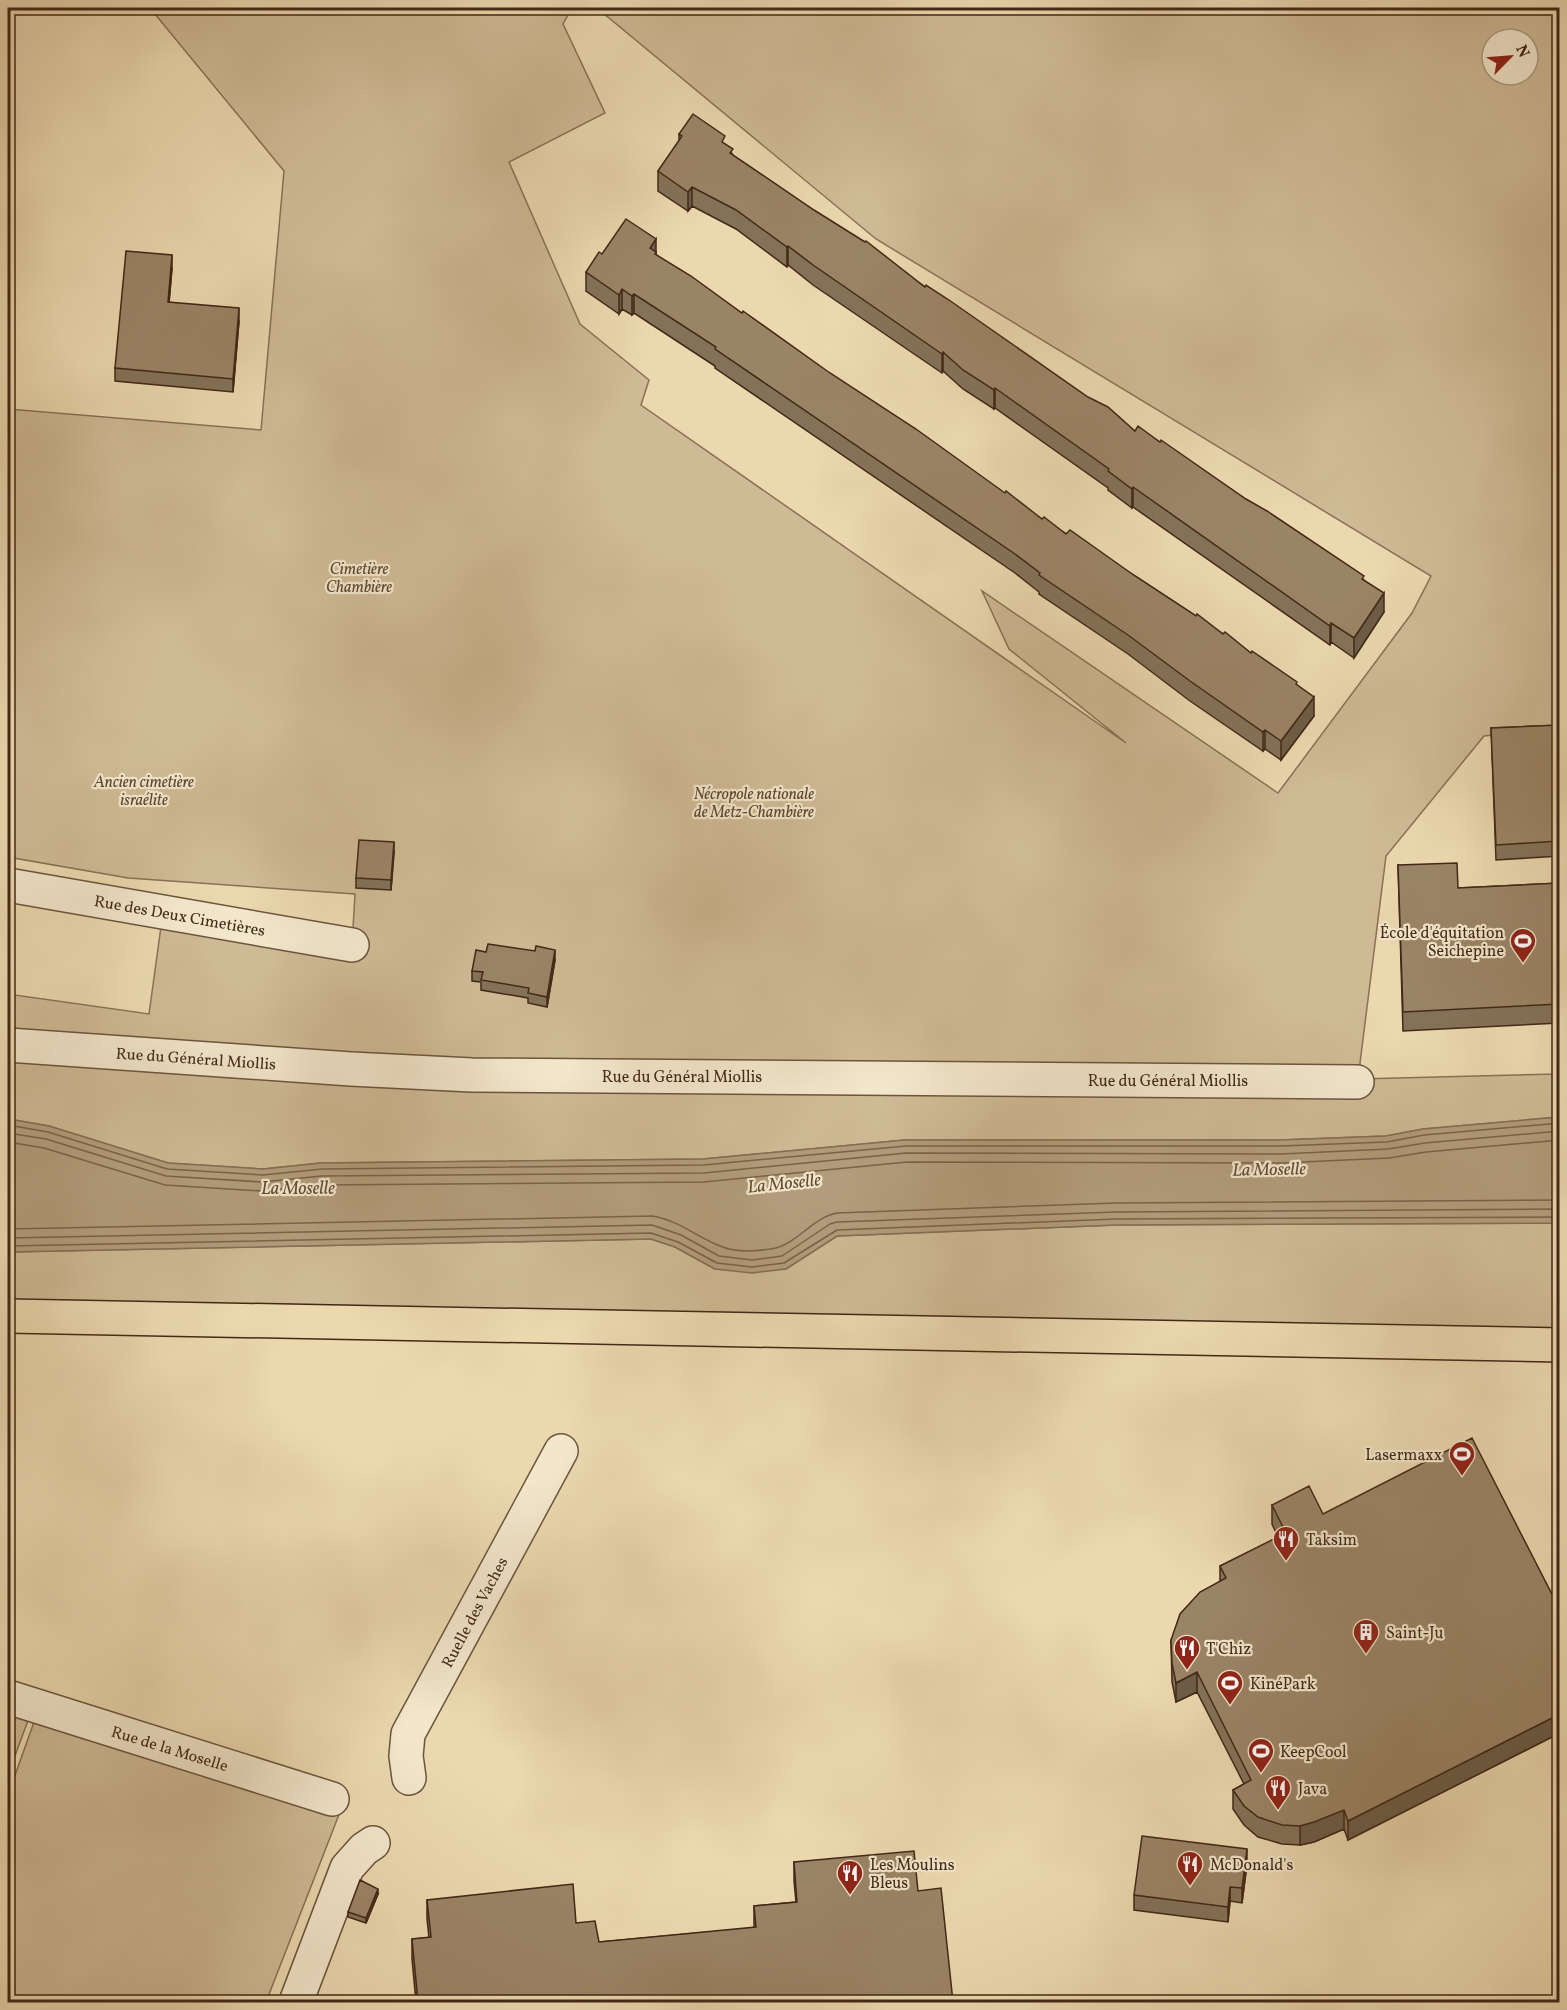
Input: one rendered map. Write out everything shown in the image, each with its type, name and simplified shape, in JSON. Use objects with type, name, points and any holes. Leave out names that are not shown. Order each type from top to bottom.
[{"type":"main road","points":[[8,1316],[1560,1345]]},
{"type":"street","name":"Rue des Deux Cimetières","points":[[8,885],[352,945]]},
{"type":"street","name":"Rue du Général Miollis","points":[[8,1045],[351,1069],[472,1075],[1357,1082]]},
{"type":"street","name":"Ruelle des Vaches","points":[[409,1778],[406,1756],[408,1734],[561,1451]]},
{"type":"street","name":"Rue de la Moselle","points":[[8,1697],[332,1799]]},
{"type":"street","points":[[296,2002],[347,1868],[364,1849],[373,1843]]},
{"type":"green space","points":[[150,8],[572,8],[563,24],[605,113],[509,162],[580,324],[649,380],[641,405],[1126,743],[1009,649],[982,591],[1278,793],[1412,613],[1431,576],[876,239],[597,8],[1559,8],[1559,728],[1484,736],[1386,856],[1358,1079],[1559,1074],[1559,1117],[1423,1129],[1386,1136],[1280,1140],[905,1140],[703,1159],[321,1163],[263,1169],[168,1163],[49,1126],[8,1119],[8,994],[149,1014],[163,912],[352,945],[355,894],[128,878],[8,857],[8,409],[261,430],[284,171]]},
{"type":"green space","points":[[1559,1223],[1559,1345],[8,1316],[8,1252],[651,1239],[675,1247],[715,1269],[786,1269],[837,1236],[1116,1225]]},
{"type":"green space","points":[[8,1708],[30,1715],[8,1775]]},
{"type":"green space","points":[[39,1708],[340,1812],[266,2002],[8,2002],[8,1795]]},
{"type":"water","name":"La Moselle","points":[[1559,1117],[1559,1223],[1116,1225],[837,1236],[786,1269],[752,1273],[715,1269],[675,1247],[651,1239],[8,1252],[8,1119],[49,1126],[168,1163],[263,1169],[321,1163],[703,1159],[905,1140],[1280,1140],[1386,1136],[1423,1129]]},
{"type":"building","points":[[693,114],[725,136],[722,142],[733,149],[730,153],[814,210],[866,241],[925,287],[926,285],[949,300],[1088,397],[1108,407],[1135,431],[1138,426],[1160,442],[1161,440],[1364,576],[1362,579],[1384,593],[1354,638],[1331,623],[1330,626],[1133,487],[1132,489],[1108,471],[1109,469],[995,388],[994,390],[963,370],[943,352],[942,354],[736,210],[692,187],[688,192],[658,171],[682,136],[679,134]]},
{"type":"building","points":[[626,219],[656,239],[650,248],[656,252],[655,254],[916,429],[1005,493],[1006,491],[1042,519],[1044,517],[1066,534],[1070,530],[1135,576],[1196,616],[1197,614],[1223,634],[1225,632],[1251,653],[1252,651],[1297,682],[1296,684],[1314,697],[1281,741],[1265,730],[1263,732],[1128,635],[1039,575],[1040,573],[1015,554],[715,349],[716,347],[634,294],[632,296],[622,289],[619,295],[586,272],[599,252],[602,254]]},
{"type":"building","points":[[126,251],[172,255],[168,302],[239,308],[233,379],[115,368]]},
{"type":"building","points":[[1560,725],[1560,841],[1496,845],[1491,728]]},
{"type":"building","points":[[359,840],[394,842],[391,880],[356,878]]},
{"type":"building","points":[[1457,863],[1458,888],[1560,883],[1560,1004],[1403,1012],[1398,865]]},
{"type":"building","points":[[488,944],[535,951],[536,946],[555,950],[547,997],[528,993],[529,988],[481,980],[483,972],[472,971],[476,950],[486,952]]},
{"type":"building","name":"Saint-Ju","points":[[1472,1438],[1560,1610],[1560,1714],[1348,1821],[1344,1810],[1300,1826],[1282,1825],[1258,1817],[1244,1806],[1233,1790],[1251,1780],[1197,1672],[1176,1683],[1171,1640],[1180,1614],[1200,1592],[1226,1578],[1220,1566],[1286,1533],[1272,1505],[1309,1486],[1323,1514]]},
{"type":"building","name":"McDonald's","points":[[1142,1836],[1247,1849],[1242,1888],[1230,1887],[1228,1907],[1134,1895]]},
{"type":"building","points":[[914,1851],[918,1891],[941,1888],[953,2002],[418,2002],[412,1939],[431,1937],[427,1900],[573,1884],[576,1923],[595,1921],[599,1942],[756,1927],[754,1906],[797,1902],[794,1862]]},
{"type":"building","points":[[360,1880],[378,1889],[366,1918],[348,1912]]},
{"type":"place","name":"École d'équitation Seichepine","points":[[1523,964]]},
{"type":"place","name":"Lasermaxx","points":[[1462,1477]]},
{"type":"place","name":"Taksim","points":[[1286,1562]]},
{"type":"place","name":"Saint-Ju","points":[[1366,1655]]},
{"type":"place","name":"T'Chiz","points":[[1187,1671]]},
{"type":"place","name":"KinéPark","points":[[1230,1706]]},
{"type":"place","name":"KeepCool","points":[[1261,1774]]},
{"type":"place","name":"Java","points":[[1278,1811]]},
{"type":"place","name":"McDonald's","points":[[1190,1887]]},
{"type":"place","name":"Les Moulins Bleus","points":[[850,1896]]},
{"type":"park label","name":"Cimetière Chambière","points":[[359,577]]},
{"type":"park label","name":"Ancien cimetière israélite","points":[[144,790]]},
{"type":"park label","name":"Nécropole nationale de Metz-Chambière","points":[[754,802]]}]
